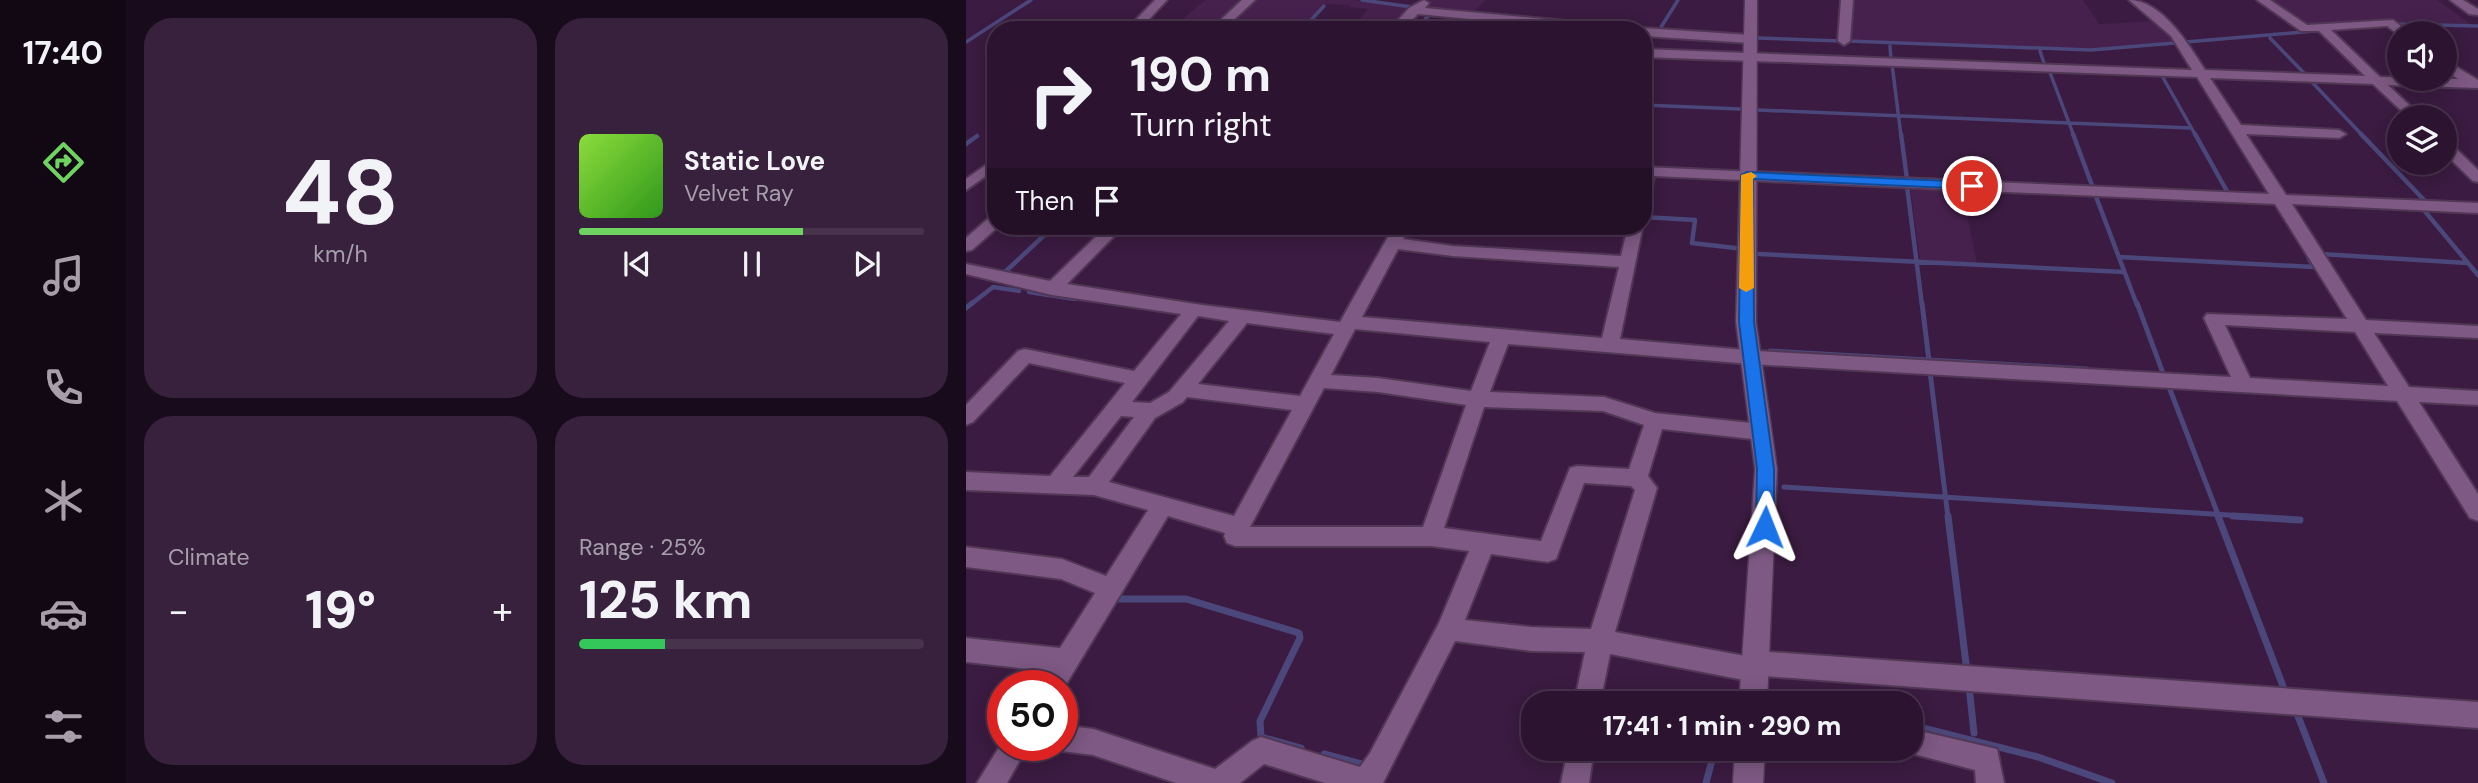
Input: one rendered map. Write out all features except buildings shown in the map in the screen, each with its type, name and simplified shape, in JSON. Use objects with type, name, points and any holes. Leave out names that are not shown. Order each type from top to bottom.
[{"type":"main road","points":[[1751,0],[1746,322],[1766,469],[1766,506],[1753,691]]},
{"type":"main road","points":[[1748,783],[1749,761]]},
{"type":"street","points":[[1141,21],[1161,0]]},
{"type":"street","points":[[1226,21],[1249,0]]},
{"type":"street","points":[[1403,21],[1427,0]]},
{"type":"street","points":[[1844,41],[1847,0]]},
{"type":"street","points":[[2135,0],[2176,34],[2478,512]]},
{"type":"street","points":[[2263,0],[2305,29],[2387,22]]},
{"type":"street","points":[[2456,0],[2473,12],[2478,12]]},
{"type":"street","points":[[1413,10],[1491,21]]},
{"type":"street","points":[[2325,31],[2401,105]]},
{"type":"street","points":[[1652,33],[1750,48],[2476,85]]},
{"type":"street","points":[[1652,53],[1750,48]]},
{"type":"street","points":[[2457,72],[2476,85]]},
{"type":"street","points":[[2235,129],[2339,134]]},
{"type":"street","points":[[2457,158],[2478,178]]},
{"type":"street","points":[[966,186],[987,169]]},
{"type":"street","points":[[1652,171],[2478,208]]},
{"type":"street","points":[[966,246],[987,228]]},
{"type":"street","points":[[1052,289],[1107,235]]},
{"type":"street","points":[[1398,235],[1235,536],[1431,536],[1548,552],[1577,474],[1637,478],[1646,488],[1600,641],[1590,691]]},
{"type":"street","points":[[1610,345],[1634,235]]},
{"type":"street","points":[[1394,243],[1453,251],[1628,262]]},
{"type":"street","points":[[966,269],[1052,289],[1192,312],[1242,317],[1750,356],[2478,398]]},
{"type":"street","points":[[1057,482],[1192,312]]},
{"type":"street","points":[[1114,408],[1149,411],[1162,406],[1182,389],[1242,317]]},
{"type":"street","points":[[2244,385],[2213,318],[2478,331]]},
{"type":"street","points":[[1431,536],[1455,457],[1501,337]]},
{"type":"street","points":[[966,417],[1025,356],[1137,379]]},
{"type":"street","points":[[1318,381],[1378,385],[1478,399],[1604,404],[1655,421],[1761,432]]},
{"type":"street","points":[[1182,389],[1305,404]]},
{"type":"street","points":[[1094,486],[1149,411]]},
{"type":"street","points":[[1637,478],[1655,421]]},
{"type":"street","points":[[968,484],[1057,482],[1094,486],[1239,527]]},
{"type":"street","points":[[1061,670],[1162,506]]},
{"type":"street","points":[[1078,740],[1093,742],[1218,783],[1261,750],[1367,782],[1380,763],[1450,629],[1484,543]]},
{"type":"street","points":[[966,557],[1062,569],[1111,589]]},
{"type":"street","points":[[1450,629],[1531,639],[1600,641],[1755,667],[2478,715]]},
{"type":"street","points":[[966,650],[1067,661]]},
{"type":"street","points":[[1923,745],[1987,759],[1990,783]]},
{"type":"street","points":[[991,783],[1005,761]]},
{"type":"street","points":[[1575,783],[1579,761]]},
{"type":"shaded area","points":[[1205,0],[1247,0],[1223,21],[1180,21]]},
{"type":"shaded area","points":[[1252,0],[1353,0],[1411,8],[1398,21],[1358,21],[1368,9],[1325,4],[1308,21],[1228,21]]},
{"type":"shaded area","points":[[1431,0],[1486,0],[1472,13],[1419,8]]},
{"type":"shaded area","points":[[1852,0],[2083,0],[2099,24],[2158,21],[2173,35],[2174,42],[2089,49],[1850,41]]},
{"type":"shaded area","points":[[2268,0],[2437,0],[2472,25],[2457,25],[2457,21],[2388,19],[2306,27]]},
{"type":"shaded area","points":[[1910,185],[1962,188],[1977,264],[1920,261]]},
{"type":"waterway","points":[[998,21],[1031,0]]},
{"type":"waterway","points":[[1362,0],[1412,7]]},
{"type":"waterway","points":[[1658,32],[1678,0]]},
{"type":"waterway","points":[[1310,21],[1324,6]]},
{"type":"waterway","points":[[1424,21],[1430,14]]},
{"type":"waterway","points":[[2457,25],[2478,26]]},
{"type":"waterway","points":[[966,42],[987,28]]},
{"type":"waterway","points":[[2186,42],[2315,31]]},
{"type":"waterway","points":[[1758,38],[1840,41]]},
{"type":"waterway","points":[[2270,38],[2306,75]]},
{"type":"waterway","points":[[1848,41],[2091,50],[2175,43]]},
{"type":"waterway","points":[[1890,46],[1891,60]]},
{"type":"waterway","points":[[2040,51],[2045,66]]},
{"type":"waterway","points":[[1892,64],[1898,116]]},
{"type":"waterway","points":[[2049,70],[2069,123]]},
{"type":"waterway","points":[[2161,74],[2196,136]]},
{"type":"waterway","points":[[2310,80],[2363,136]]},
{"type":"waterway","points":[[1652,105],[1740,109]]},
{"type":"waterway","points":[[1758,110],[1898,116]]},
{"type":"waterway","points":[[1898,116],[2069,123]]},
{"type":"waterway","points":[[1898,116],[1901,136]]},
{"type":"waterway","points":[[2069,123],[2191,128]]},
{"type":"waterway","points":[[2069,123],[2074,136]]},
{"type":"waterway","points":[[1901,134],[1907,179]]},
{"type":"waterway","points":[[2073,134],[2093,188]]},
{"type":"waterway","points":[[2195,134],[2228,193],[2224,193]]},
{"type":"waterway","points":[[2361,134],[2427,203]]},
{"type":"waterway","points":[[966,144],[977,136]]},
{"type":"waterway","points":[[1907,186],[1917,262]]},
{"type":"waterway","points":[[2095,194],[2137,305]]},
{"type":"waterway","points":[[2423,209],[2478,275]]},
{"type":"waterway","points":[[1652,218],[1695,220],[1692,243],[1735,248]]},
{"type":"waterway","points":[[1004,273],[1044,235]]},
{"type":"waterway","points":[[1759,254],[1917,262]]},
{"type":"waterway","points":[[2321,254],[2467,263]]},
{"type":"waterway","points":[[2119,257],[2314,267],[2309,259]]},
{"type":"waterway","points":[[1917,262],[2124,272]]},
{"type":"waterway","points":[[1917,262],[1922,305]]},
{"type":"waterway","points":[[970,305],[993,287],[1019,291]]},
{"type":"waterway","points":[[1029,292],[1075,299]]},
{"type":"waterway","points":[[966,308],[972,303]]},
{"type":"waterway","points":[[1922,303],[1929,360]]},
{"type":"waterway","points":[[2137,303],[2163,373]]},
{"type":"waterway","points":[[1770,351],[1929,360]]},
{"type":"waterway","points":[[1929,360],[2087,369]]},
{"type":"waterway","points":[[1930,372],[1946,497]]},
{"type":"waterway","points":[[2169,387],[2218,514]]},
{"type":"waterway","points":[[1784,487],[1946,497]]},
{"type":"waterway","points":[[1946,497],[2218,514]]},
{"type":"waterway","points":[[1946,497],[1948,517]]},
{"type":"waterway","points":[[2218,514],[2260,517]]},
{"type":"waterway","points":[[1948,516],[1967,672]]},
{"type":"waterway","points":[[2218,516],[2286,694]]},
{"type":"waterway","points":[[2233,516],[2300,520]]},
{"type":"waterway","points":[[1115,599],[1186,599],[1299,633],[1300,638],[1260,721],[1261,737],[1301,748]]},
{"type":"waterway","points":[[1969,686],[1974,733]]},
{"type":"waterway","points":[[2296,711],[2324,783]]},
{"type":"waterway","points":[[1923,728],[2038,757],[2112,783]]},
{"type":"waterway","points":[[1324,754],[1365,765]]},
{"type":"waterway","points":[[1706,783],[1712,761]]},
{"type":"slow traffic","points":[[1746,288],[1747,175],[1751,176]]},
{"type":"route","points":[[1765,527],[1766,469],[1746,322],[1747,175],[1972,186]]}]
